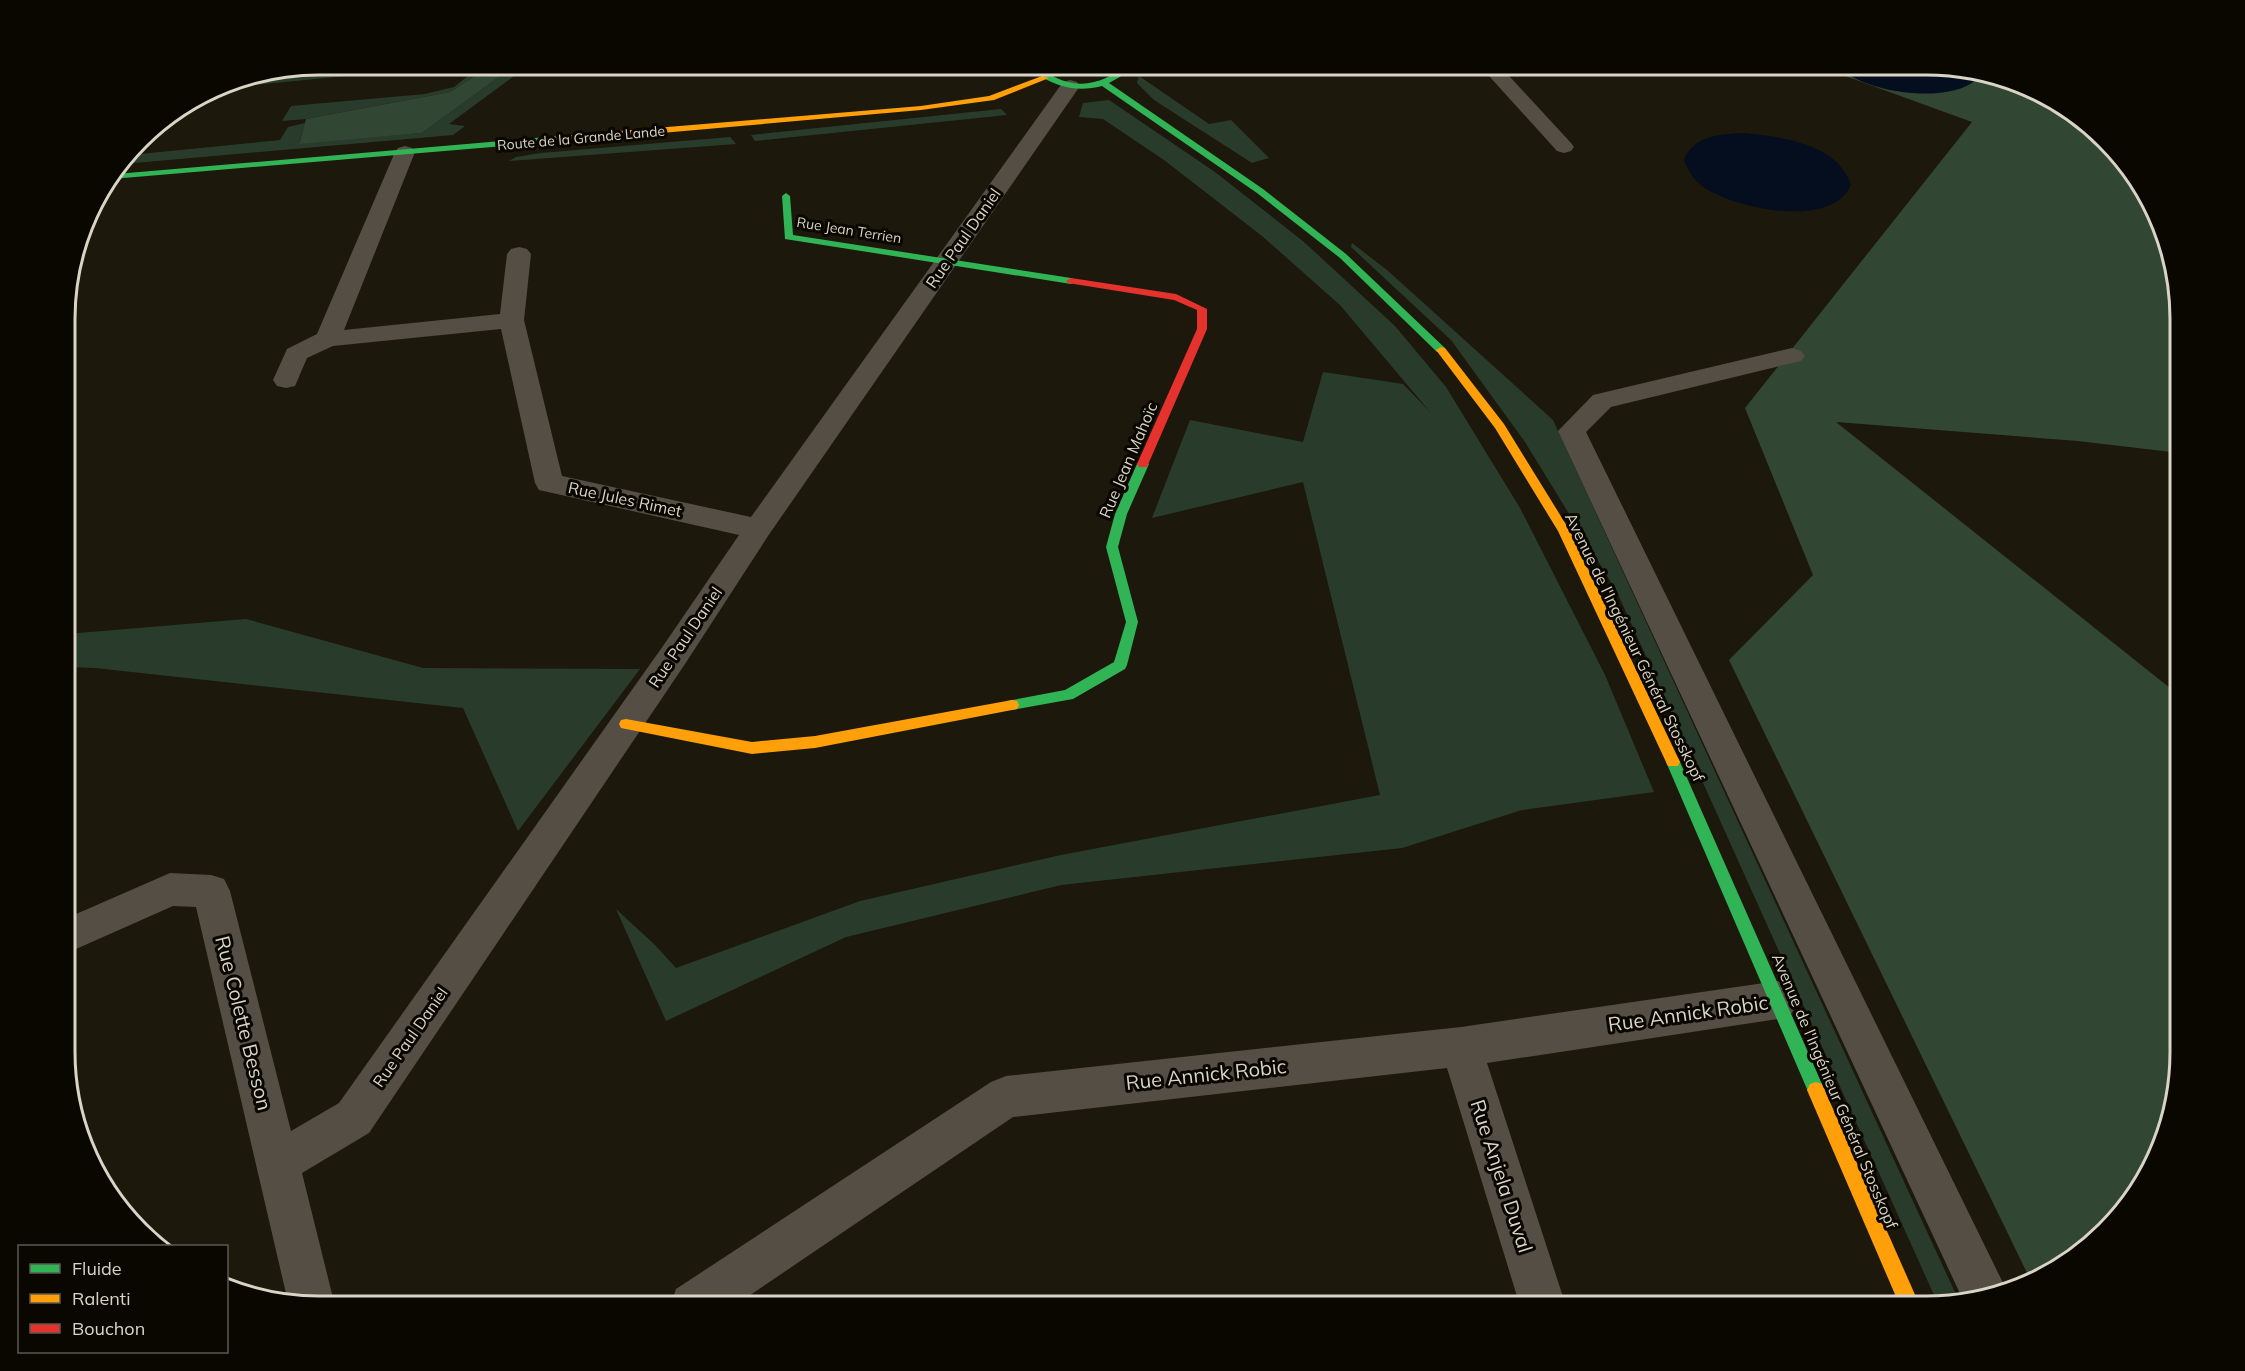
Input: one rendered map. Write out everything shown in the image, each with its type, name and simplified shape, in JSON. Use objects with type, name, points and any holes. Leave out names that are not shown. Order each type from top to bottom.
[{"type":"street","points":[[1047,75],[1058,82]]},
{"type":"street","points":[[1104,83],[1118,75]]},
{"type":"street","points":[[1499,75],[1564,147]]},
{"type":"street","name":"Route de la Grande Lande","points":[[121,176],[921,108],[991,98],[1058,82],[1104,83]]},
{"type":"street","name":"Rue Paul Daniel","points":[[278,1163],[354,1118],[758,529],[946,263],[1058,82]]},
{"type":"street","name":"Avenue de l'Ingénieur Général Stosskopf","points":[[1104,83],[1260,191],[1343,256],[1437,346],[1500,426],[1564,531],[1670,755],[1779,1000],[1906,1296]]},
{"type":"street","points":[[328,339],[405,152]]},
{"type":"street","name":"Rue Jean Terrien","points":[[786,196],[788,237],[946,263]]},
{"type":"street","name":"Rue Jules Rimet","points":[[519,254],[512,320],[549,483],[758,529]]},
{"type":"street","name":"Rue Jean Mahoïc","points":[[626,724],[752,748],[815,742],[1068,695],[1120,665],[1132,622],[1112,547],[1121,514],[1202,329],[1202,309],[1176,297],[946,263]]},
{"type":"street","points":[[286,380],[296,354],[328,339],[512,320]]},
{"type":"street","points":[[1792,356],[1602,401],[1572,431],[1982,1289]]},
{"type":"street","name":"Rue Colette Besson","points":[[75,932],[170,889],[211,891],[309,1295]]},
{"type":"street","name":"Rue Annick Robic","points":[[708,1296],[1006,1097],[1461,1047],[1699,1010],[1779,1000]]},
{"type":"street","name":"Rue Anjela Duval","points":[[1461,1047],[1540,1296]]},
{"type":"green space","points":[[350,75],[248,86],[287,77]]},
{"type":"green space","points":[[469,75],[476,75],[450,92],[306,119],[282,121],[291,106],[425,94],[454,87]]},
{"type":"green space","points":[[476,75],[501,75],[422,133],[299,144],[306,119],[450,92]]},
{"type":"green space","points":[[501,75],[515,75],[449,124],[465,126],[453,135],[132,163],[140,154],[280,140],[288,127],[305,123],[299,143],[422,133]]},
{"type":"green space","points":[[1843,75],[1926,75],[1958,77],[1989,83],[2034,100],[2074,125],[2120,171],[2145,211],[2162,256],[2168,287],[2170,319],[2170,452],[2078,441],[1836,422],[2170,688],[2170,1052],[2168,1084],[2162,1115],[2145,1160],[2129,1187],[2109,1213],[2074,1246],[2027,1274],[1729,660],[1813,575],[1745,408],[1972,122]]},
{"type":"green space","points":[[1139,76],[1209,124],[1231,120],[1269,158],[1252,163],[1154,100],[1137,83]]},
{"type":"green space","points":[[1109,100],[1215,172],[1304,242],[1395,326],[1446,387],[1520,508],[1605,675],[1654,792],[1522,810],[1402,848],[1061,885],[846,937],[666,1021],[616,909],[676,968],[860,901],[1061,855],[1380,795],[1303,482],[1152,518],[1190,420],[1303,442],[1323,372],[1403,384],[1431,413],[1340,305],[1262,236],[1164,160],[1103,119],[1079,117],[1083,103]]},
{"type":"green space","points":[[1001,109],[1007,115],[755,141],[751,135]]},
{"type":"green space","points":[[730,137],[736,144],[509,161],[516,157],[541,153]]},
{"type":"green space","points":[[1352,243],[1387,270],[1553,420],[1956,1294],[1934,1295],[1617,592],[1525,442],[1451,340],[1351,247]]},
{"type":"green space","points":[[246,619],[423,668],[640,669],[518,831],[463,708],[75,667],[75,633]]},
{"type":"water","points":[[1848,75],[1926,75],[1975,80],[1963,88],[1926,94],[1884,89]]},
{"type":"water","points":[[1741,133],[1772,136],[1805,144],[1821,151],[1844,171],[1851,185],[1840,199],[1824,207],[1804,211],[1758,208],[1736,202],[1702,186],[1689,171],[1684,160],[1688,152],[1700,141],[1708,138]]},
{"type":"traffic: fast","points":[[1044,75],[1059,83],[1080,87],[1102,83],[1118,75]]},
{"type":"traffic: fast","points":[[1104,83],[1260,191],[1343,256],[1441,350]]},
{"type":"traffic: fast","points":[[121,176],[559,139]]},
{"type":"traffic: fast","points":[[786,196],[788,237],[1071,281]]},
{"type":"traffic: fast","points":[[1012,705],[1068,695],[1120,665],[1132,622],[1112,547],[1121,514],[1143,464]]},
{"type":"traffic: fast","points":[[1673,762],[1816,1090]]},
{"type":"traffic: slow","points":[[559,139],[921,108],[991,98],[1045,78]]},
{"type":"traffic: slow","points":[[1441,350],[1500,426],[1564,531],[1673,762]]},
{"type":"traffic: slow","points":[[626,724],[752,748],[815,742],[1012,705]]},
{"type":"traffic: slow","points":[[1816,1090],[1906,1296]]},
{"type":"traffic: jam","points":[[1071,281],[1176,297],[1202,309],[1202,329],[1143,464]]}]
